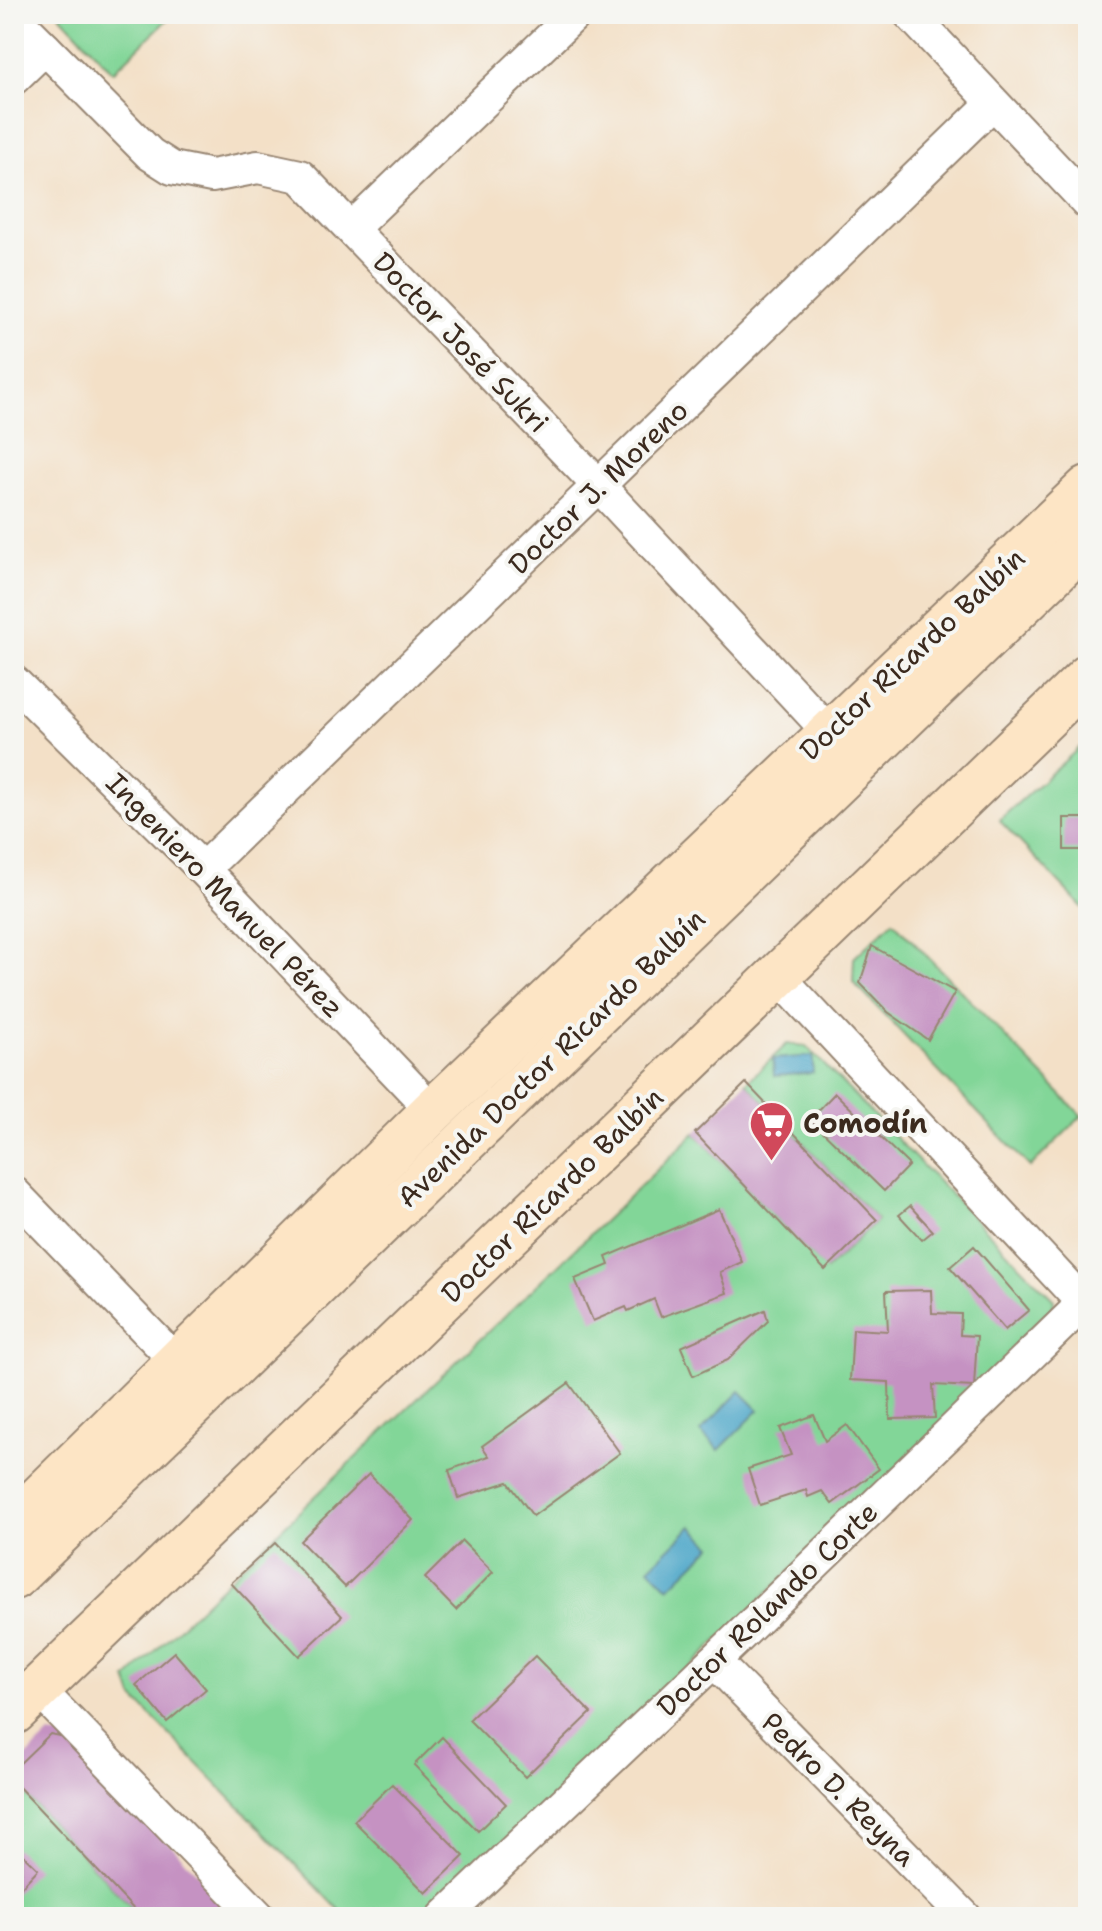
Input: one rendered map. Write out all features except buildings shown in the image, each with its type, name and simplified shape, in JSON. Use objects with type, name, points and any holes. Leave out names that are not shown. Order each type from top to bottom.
[{"type":"main road","name":"Doctor Ricardo Balbín","points":[[14,1523],[433,1111],[1088,488]]},
{"type":"main road","name":"Avenida Doctor Ricardo Balbín","points":[[14,1577],[1088,540]]},
{"type":"main road","name":"Avenida Doctor Ricardo Balbín","points":[[14,1612],[1088,582]]},
{"type":"main road","name":"Doctor Ricardo Balbín","points":[[26,1701],[1088,677]]},
{"type":"street","points":[[352,228],[575,14]]},
{"type":"street","points":[[910,14],[1088,203]]},
{"type":"street","name":"Doctor José Sukri","points":[[14,17],[150,154],[172,168],[212,176],[258,167],[300,176],[600,487],[829,732]]},
{"type":"street","points":[[14,78],[45,48]]},
{"type":"street","name":"Doctor J. Moreno","points":[[203,869],[992,104]]},
{"type":"street","name":"Ingeniero Manuel Pérez","points":[[14,682],[203,869],[433,1111]]},
{"type":"street","points":[[779,977],[1086,1303]]},
{"type":"street","points":[[14,1193],[177,1362]]},
{"type":"street","name":"Doctor Rolando Corte","points":[[444,1917],[1086,1303]]},
{"type":"street","name":"Pedro D. Reyna","points":[[714,1661],[965,1917]]},
{"type":"street","points":[[26,1701],[259,1917]]},
{"type":"green space","points":[[59,14],[173,14],[113,72]]},
{"type":"green space","points":[[1088,740],[1088,913],[999,820]]},
{"type":"green space","points":[[893,921],[1082,1116],[1030,1167],[853,982],[854,958]]},
{"type":"green space","points":[[787,1044],[806,1046],[1054,1300],[1052,1319],[431,1917],[346,1917],[133,1697],[127,1679],[695,1133],[826,1270],[877,1220],[746,1083]]},
{"type":"green space","points":[[14,1782],[141,1917],[14,1917]]},
{"type":"water","points":[[813,1056],[813,1073],[774,1076],[773,1059]]},
{"type":"water","points":[[740,1391],[759,1410],[719,1450],[700,1432]]},
{"type":"water","points":[[692,1526],[712,1546],[669,1588],[649,1568]]},
{"type":"place","name":"Comodín","points":[[772,1162]]}]
